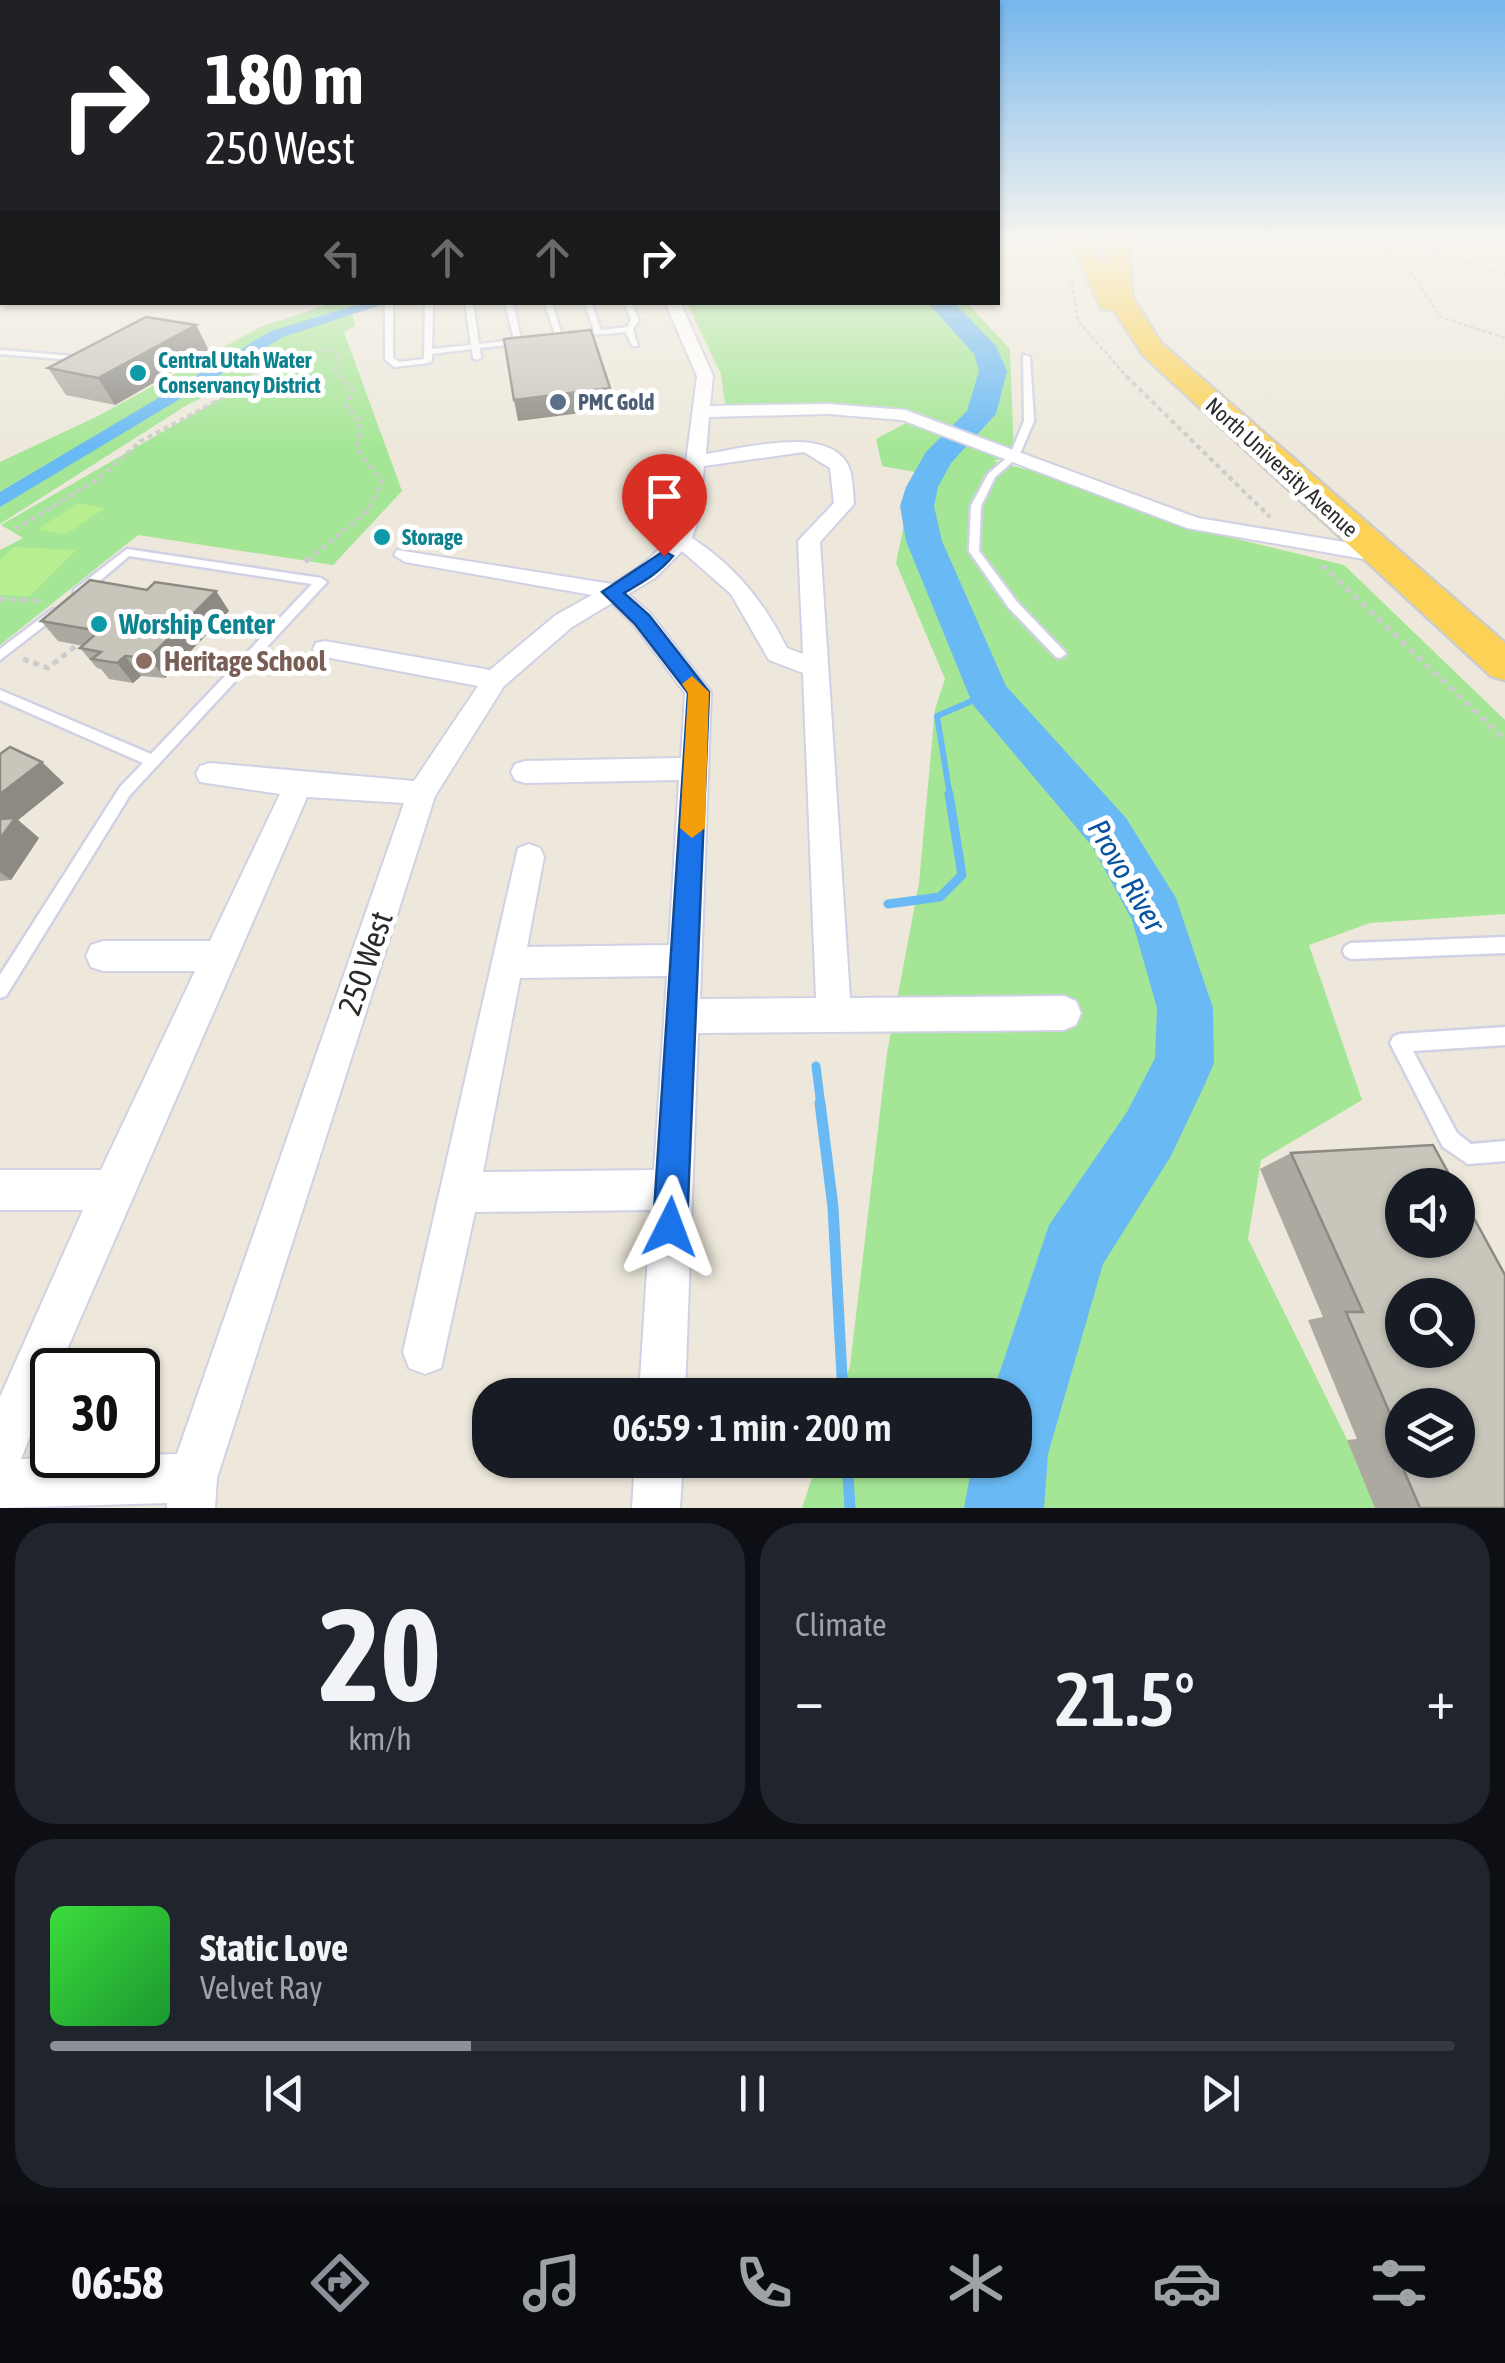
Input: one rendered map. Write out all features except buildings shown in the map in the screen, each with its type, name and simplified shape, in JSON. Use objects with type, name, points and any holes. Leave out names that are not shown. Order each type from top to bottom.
[{"type":"highway","points":[[1117,308],[1128,318]]},
{"type":"highway","name":"North University Avenue","points":[[1124,308],[1177,374],[1505,666]]},
{"type":"street","points":[[675,308],[706,376],[685,528],[754,604],[778,654],[814,666]]},
{"type":"street","points":[[704,412],[828,409],[891,413],[922,421],[1194,524],[1381,555]]},
{"type":"street","points":[[697,461],[805,446],[822,450],[839,466],[844,504],[809,542],[834,1015]]},
{"type":"street","name":"250 West","points":[[192,1493],[422,793],[494,680],[564,620],[647,573],[685,528]]},
{"type":"street","points":[[405,555],[612,592],[642,619],[698,692],[663,1378]]},
{"type":"street","points":[[325,649],[494,680]]},
{"type":"street","points":[[525,772],[696,768]]},
{"type":"street","points":[[210,774],[298,786],[422,793]]},
{"type":"street","points":[[0,1452],[112,1190],[298,786]]},
{"type":"street","points":[[426,1352],[529,857]]},
{"type":"street","points":[[104,956],[219,956]]},
{"type":"street","points":[[506,963],[686,960]]},
{"type":"street","points":[[683,1016],[1064,1012]]},
{"type":"street","points":[[0,1190],[112,1190]]},
{"type":"street","points":[[459,1192],[672,1190]]},
{"type":"street","points":[[656,1508],[657,1478]]},
{"type":"street","points":[[0,1484],[192,1493]]},
{"type":"lane","points":[[389,308],[390,362],[428,362],[428,308]]},
{"type":"lane","points":[[471,308],[477,358]]},
{"type":"lane","points":[[510,308],[518,342]]},
{"type":"lane","points":[[550,308],[560,337]]},
{"type":"lane","points":[[589,308],[598,332]]},
{"type":"lane","points":[[629,329],[635,320],[630,308]]},
{"type":"lane","points":[[546,338],[629,329]]},
{"type":"lane","points":[[629,329],[635,344]]},
{"type":"lane","points":[[428,352],[532,340]]},
{"type":"lane","points":[[0,352],[74,358]]},
{"type":"lane","points":[[1026,356],[1029,421],[1014,456],[990,476],[976,506],[974,551],[1013,605],[1060,654]]},
{"type":"lane","points":[[0,656],[127,552],[321,582],[125,792],[0,990]]},
{"type":"lane","points":[[0,695],[153,760]]},
{"type":"lane","points":[[1351,951],[1505,945]]},
{"type":"lane","points":[[1505,1036],[1399,1043],[1450,1140],[1468,1154],[1505,1152]]},
{"type":"path","points":[[1076,308],[1078,321],[1097,348],[1505,740]]},
{"type":"path","points":[[1433,308],[1436,313],[1505,338]]},
{"type":"path","points":[[15,529],[97,480],[133,446],[205,404],[318,349],[334,349],[341,360],[334,369],[353,391],[347,410],[362,422],[357,448],[382,482],[368,511],[311,556],[291,578]]},
{"type":"path","points":[[0,599],[65,603]]},
{"type":"path","points":[[20,658],[48,668],[77,644]]},
{"type":"green space","points":[[317,308],[365,308],[352,314],[355,326],[344,332],[402,491],[333,565],[138,535],[0,645],[0,550],[23,538],[1,525],[303,351],[187,405],[0,524],[0,462],[98,416],[260,327]]},
{"type":"green space","points":[[690,308],[972,308],[1010,349],[1014,456],[993,461],[1044,474],[1175,524],[1344,565],[1505,720],[1505,914],[1370,923],[1309,945],[1362,1100],[1261,1160],[1248,1239],[1381,1508],[802,1508],[812,1478],[1032,1478],[1032,1378],[846,1378],[887,1053],[919,883],[935,709],[945,679],[896,563],[915,472],[882,466],[876,439],[923,414],[726,411],[721,374]]},
{"type":"green space","points":[[78,503],[105,508],[65,535],[38,529]]},
{"type":"green space","points":[[14,547],[76,550],[30,596],[0,595],[0,560]]},
{"type":"waterway","points":[[0,501],[277,334],[362,308]]},
{"type":"waterway","name":"Provo River","points":[[945,308],[987,352],[993,371],[981,414],[937,459],[922,487],[917,506],[924,541],[988,694],[1109,832],[1157,915],[1185,1008],[1184,1063],[1149,1134],[1073,1249],[1032,1385]]},
{"type":"waterway","points":[[950,796],[937,716],[988,694]]},
{"type":"waterway","points":[[888,904],[940,897],[962,875],[949,794]]},
{"type":"waterway","points":[[816,1066],[821,1106]]},
{"type":"waterway","points":[[820,1103],[833,1207],[842,1378]]},
{"type":"waterway","points":[[848,1478],[850,1508]]},
{"type":"waterway","name":"Provo River","points":[[1004,1508],[1009,1478]]},
{"type":"slow traffic","points":[[692,684],[698,692],[692,828]]},
{"type":"place","name":"Central Utah Water Conservancy District","points":[[138,373]]},
{"type":"place","name":"PMC Gold","points":[[558,402]]},
{"type":"place","name":"Storage","points":[[382,537]]},
{"type":"place","name":"Worship Center","points":[[99,624]]},
{"type":"place","name":"Heritage School","points":[[144,661]]},
{"type":"route","points":[[664,556],[647,573],[612,592],[642,619],[698,692],[670,1227]]}]
